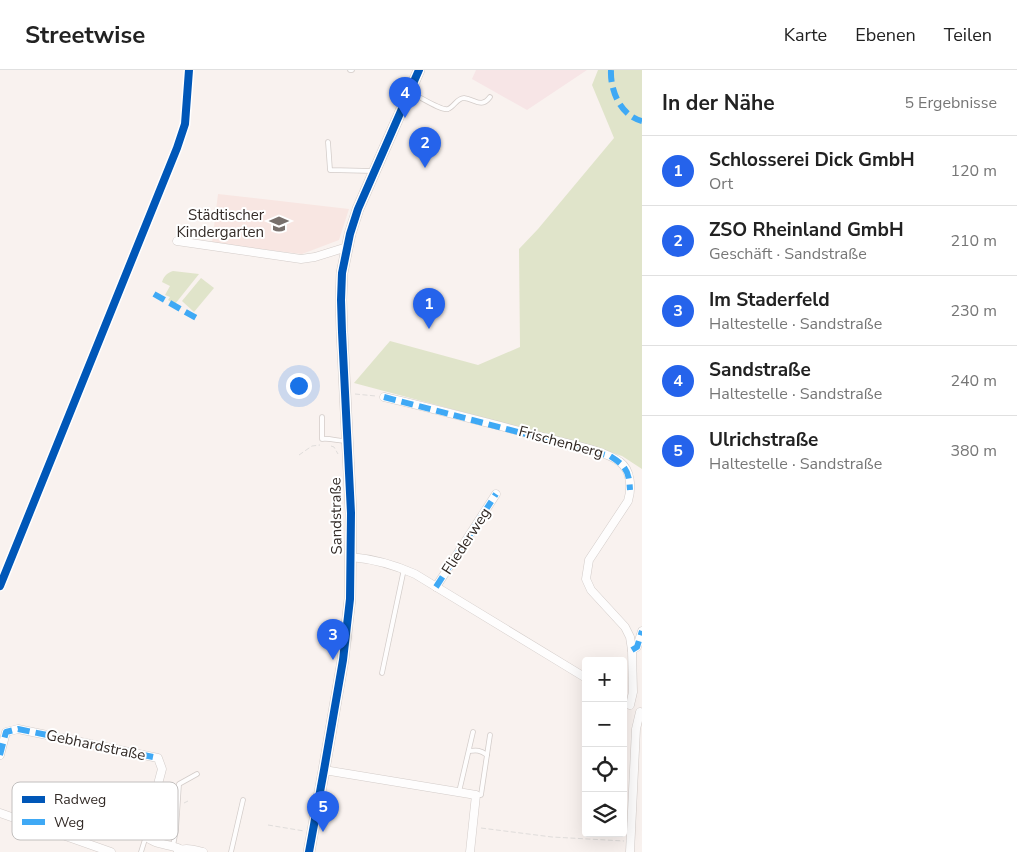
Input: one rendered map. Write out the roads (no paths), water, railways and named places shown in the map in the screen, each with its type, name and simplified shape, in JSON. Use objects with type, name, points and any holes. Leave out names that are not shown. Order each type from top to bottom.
[{"type":"street","name":"Sandstraße","points":[[308,852],[343,660],[350,599],[351,512],[344,392],[342,273],[358,209],[419,70]]},
{"type":"street","points":[[177,241],[301,259],[315,257],[347,247]]},
{"type":"street","name":"Frischenberg","points":[[384,397],[575,446],[610,456],[622,463],[630,480],[628,501],[589,560],[586,579],[591,590],[625,627],[630,637],[633,692],[627,702]]},
{"type":"street","name":"Fliederweg","points":[[436,587],[496,494]]},
{"type":"street","points":[[351,557],[363,558],[404,569],[415,574],[582,676]]},
{"type":"street","name":"Frischenberg","points":[[632,650],[637,648],[642,631]]},
{"type":"street","points":[[627,704],[641,713],[636,729],[630,852]]},
{"type":"street","name":"Gebhardstraße","points":[[0,755],[6,732],[18,729],[158,758],[162,769],[159,782]]},
{"type":"street","points":[[324,770],[476,795],[470,852]]},
{"type":"street","points":[[0,813],[12,817]]},
{"type":"street","points":[[77,840],[111,852]]},
{"type":"street","points":[[152,840],[177,849],[203,852]]},
{"type":"lane","points":[[409,92],[446,109],[462,98],[482,103],[487,102],[490,97]]},
{"type":"lane","points":[[328,142],[330,170],[374,171]]},
{"type":"lane","points":[[322,417],[322,439],[329,438],[348,441]]},
{"type":"lane","points":[[382,673],[404,569]]},
{"type":"lane","points":[[459,792],[473,732]]},
{"type":"lane","points":[[476,795],[481,795],[490,735]]},
{"type":"lane","points":[[469,752],[476,750],[487,755]]},
{"type":"lane","points":[[178,795],[179,784],[197,774]]},
{"type":"lane","points":[[231,852],[243,800]]},
{"type":"lane","points":[[141,852],[145,840]]},
{"type":"place","name":"Sandstraße","points":[[405,118]]},
{"type":"place","name":"ZSO Rheinland GmbH","points":[[425,168]]},
{"type":"place","name":"Städtischer Kindergarten","points":[[279,224]]},
{"type":"place","name":"Schlosserei Dick GmbH","points":[[429,329]]},
{"type":"place","name":"Im Staderfeld","points":[[333,660]]},
{"type":"place","name":"Ulrichstraße","points":[[323,832]]}]
